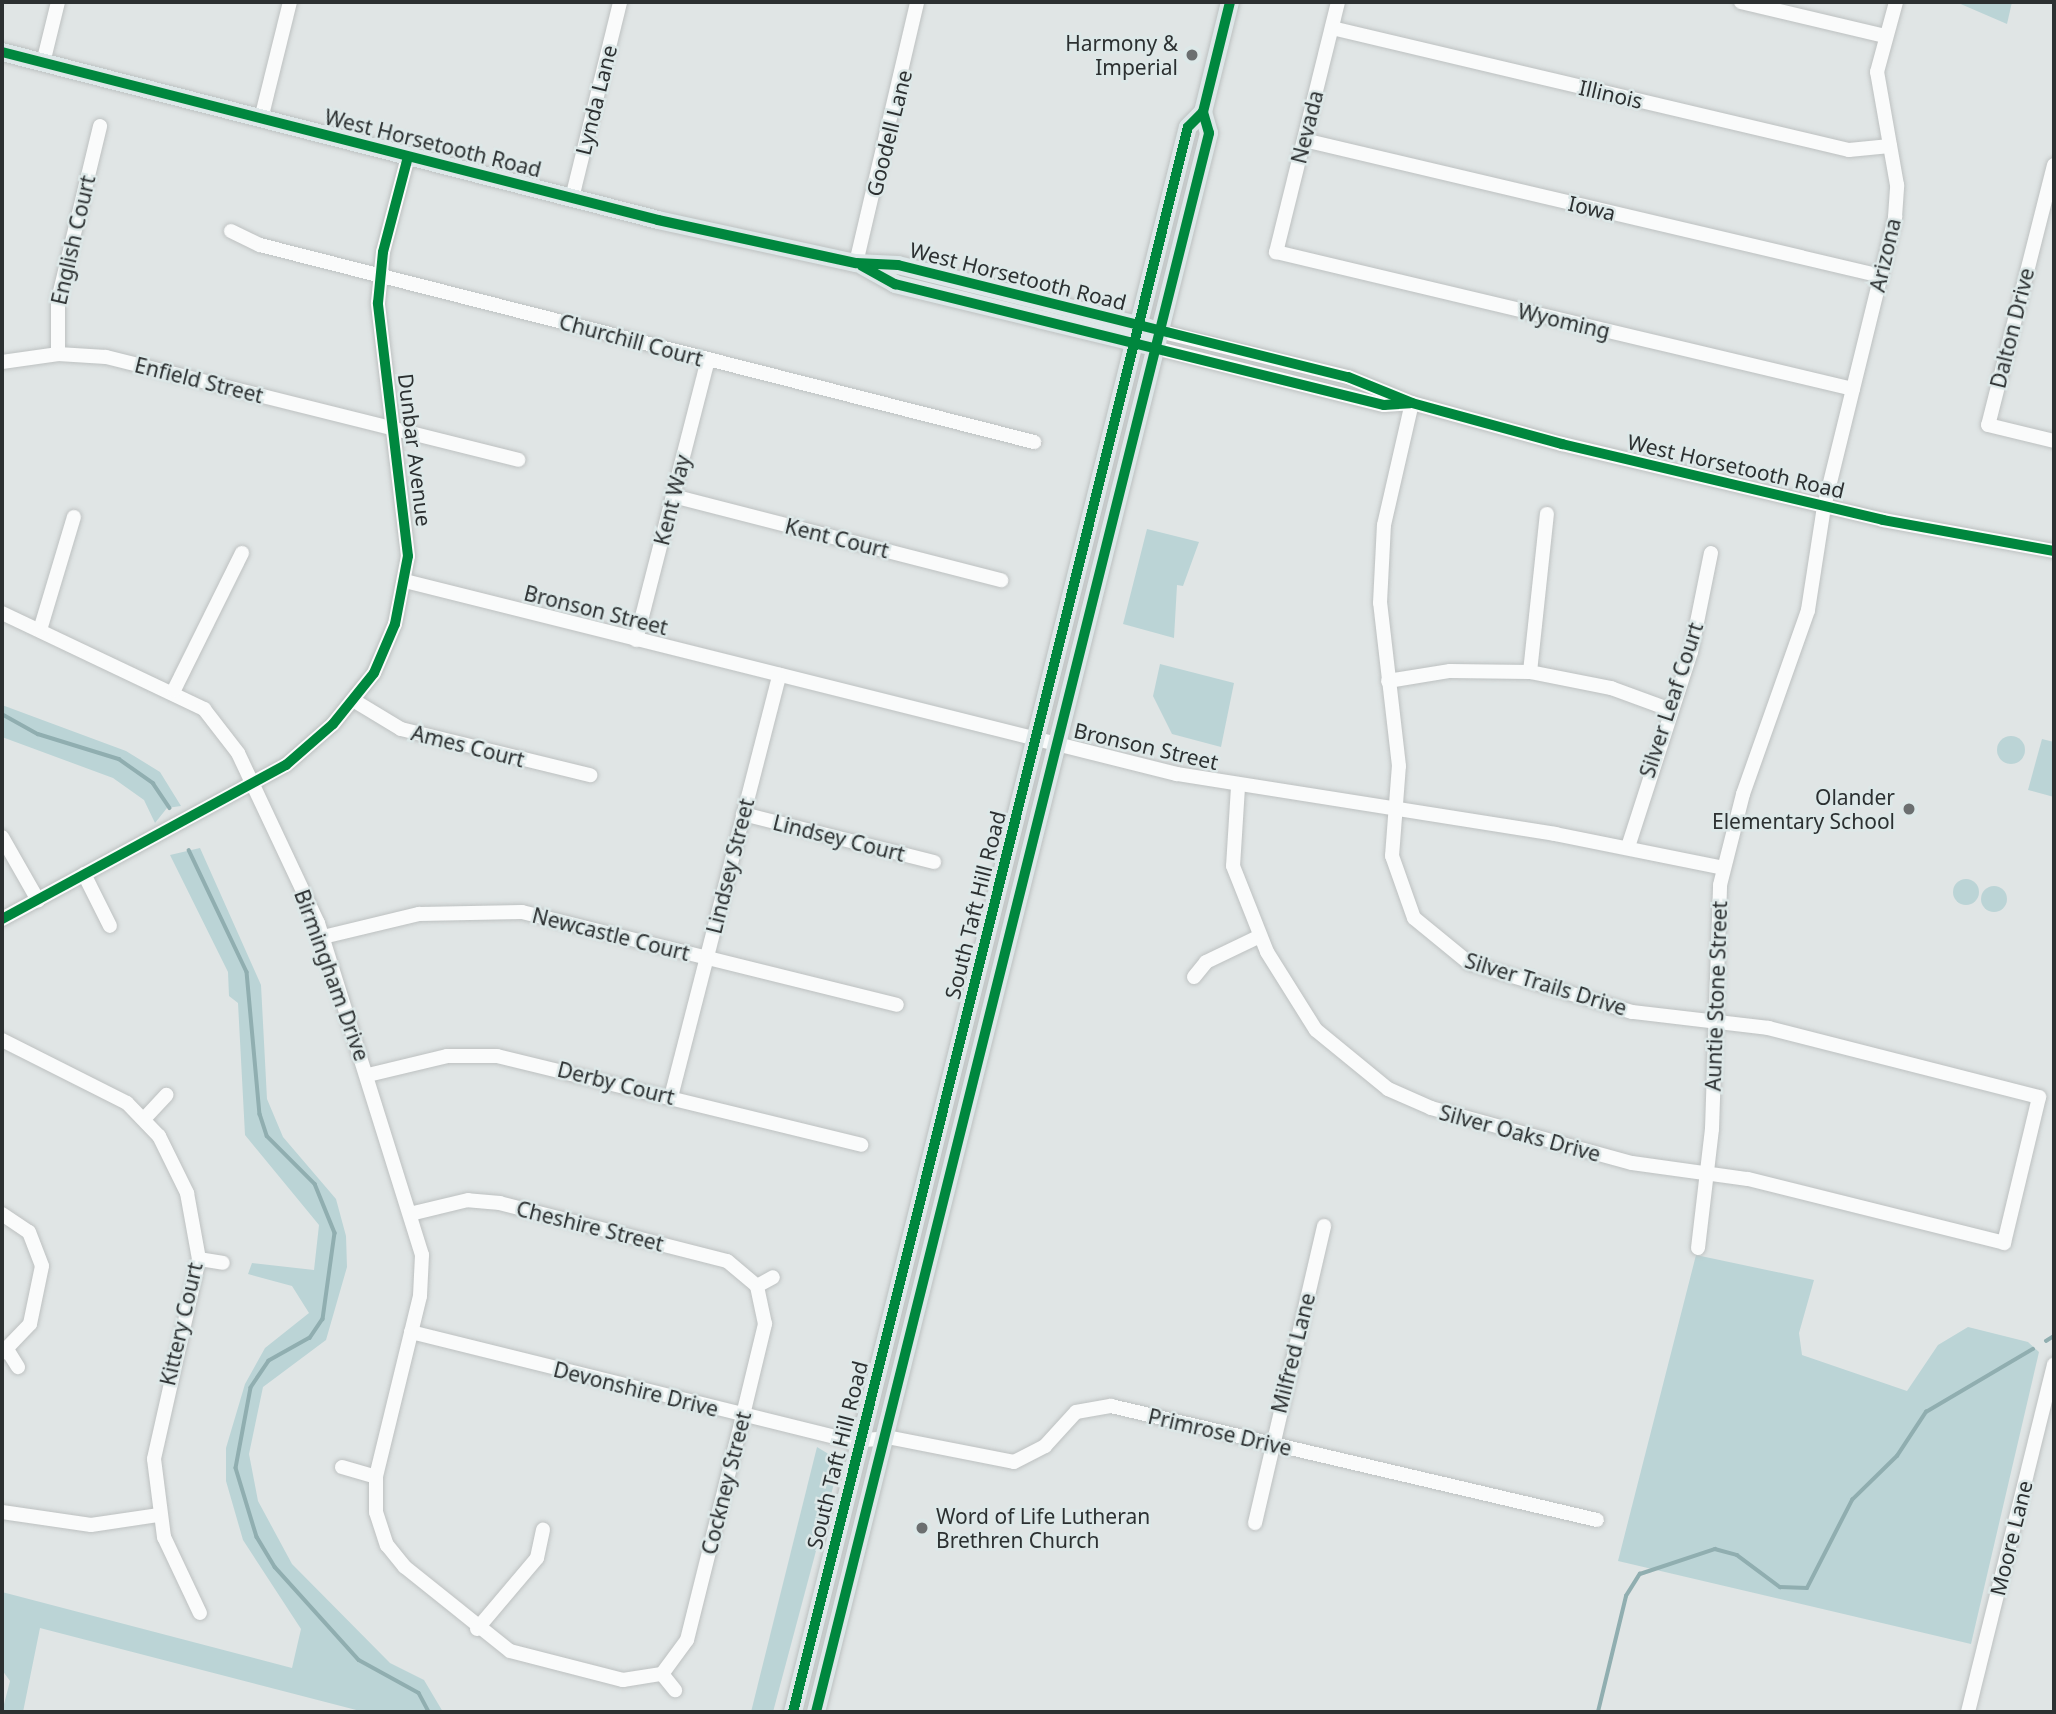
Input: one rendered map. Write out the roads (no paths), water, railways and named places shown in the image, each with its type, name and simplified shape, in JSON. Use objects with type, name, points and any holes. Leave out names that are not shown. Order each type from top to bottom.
[{"type":"main road","name":"South Taft Hill Road","points":[[793,1712],[1188,127],[1202,112],[1230,2]]},
{"type":"main road","name":"West Horsetooth Road","points":[[2,52],[572,198],[856,262],[898,265],[1157,339]]},
{"type":"main road","name":"South Taft Hill Road","points":[[816,1712],[1209,133],[1202,112]]},
{"type":"street","points":[[43,63],[58,2]]},
{"type":"street","points":[[261,119],[290,2]]},
{"type":"street","name":"Lynda Lane","points":[[572,198],[620,2]]},
{"type":"street","name":"Goodell Lane","points":[[856,262],[917,2]]},
{"type":"street","name":"Nevada","points":[[1276,252],[1338,2]]},
{"type":"street","points":[[1741,2],[1885,36]]},
{"type":"street","name":"Arizona","points":[[1824,507],[1897,200],[1890,146],[1877,89],[1885,36],[1896,2]]},
{"type":"street","name":"Illinois","points":[[1332,28],[1849,150],[1890,146]]},
{"type":"street","name":"English Court","points":[[58,354],[58,300],[100,126]]},
{"type":"street","name":"Iowa","points":[[1304,140],[1881,276]]},
{"type":"street","name":"Dunbar Avenue","points":[[2,919],[286,765],[353,700],[387,647],[405,582],[408,527],[379,329],[379,274],[408,157]]},
{"type":"street","name":"Dalton Drive","points":[[2054,164],[1987,425],[2054,441]]},
{"type":"street","name":"Churchill Court","points":[[231,231],[260,245],[1034,442]]},
{"type":"street","name":"Wyoming","points":[[1276,252],[1853,389]]},
{"type":"street","name":"West Horsetooth Road","points":[[1157,339],[1384,405],[1412,402],[1824,507],[2054,551]]},
{"type":"street","name":"Enfield Street","points":[[2,362],[58,354],[106,357],[518,460]]},
{"type":"street","name":"Kent Way","points":[[636,640],[708,360]]},
{"type":"street","name":"Silver Trails Drive","points":[[1412,402],[1381,551],[1388,681],[1399,756],[1392,856],[1400,890],[1426,932],[1453,954],[1632,1012],[1712,1017],[2039,1097],[2004,1243]]},
{"type":"street","name":"Kent Court","points":[[673,496],[1001,580]]},
{"type":"street","name":"Auntie Stone Street","points":[[1698,1248],[1709,1176],[1712,1017],[1723,868],[1803,630],[1824,507]]},
{"type":"street","points":[[1530,672],[1547,514]]},
{"type":"street","points":[[40,630],[74,517]]},
{"type":"street","points":[[174,690],[242,553]]},
{"type":"street","name":"Silver Leaf Court","points":[[1628,847],[1699,619],[1711,553]]},
{"type":"street","name":"Bronson Street","points":[[405,582],[1035,741],[1238,787],[1628,847],[1723,868]]},
{"type":"street","name":"Birmingham Drive","points":[[2,613],[174,690],[217,721],[253,783],[323,937],[414,1213],[422,1279],[376,1477],[376,1512],[393,1553],[477,1629],[510,1651],[624,1681],[662,1674]]},
{"type":"street","points":[[1388,681],[1450,671],[1530,672],[1611,688],[1671,710]]},
{"type":"street","name":"Lindsey Street","points":[[671,1097],[779,676]]},
{"type":"street","name":"Ames Court","points":[[353,700],[401,729],[590,775]]},
{"type":"street","name":"Silver Oaks Drive","points":[[1238,787],[1233,866],[1260,936],[1288,992],[1316,1030],[1388,1088],[1474,1121],[1632,1164],[1748,1179],[2004,1243]]},
{"type":"street","name":"Lindsey Court","points":[[743,814],[934,862]]},
{"type":"street","points":[[2,837],[38,900]]},
{"type":"street","points":[[84,874],[110,926]]},
{"type":"street","name":"Newcastle Court","points":[[323,937],[419,914],[497,911],[543,915],[897,1005]]},
{"type":"street","points":[[1194,977],[1206,962],[1260,936]]},
{"type":"street","name":"Kittery Court","points":[[2,1040],[108,1090],[144,1119],[178,1169],[199,1259],[156,1429],[159,1515],[170,1555],[200,1613]]},
{"type":"street","name":"Derby Court","points":[[368,1074],[447,1056],[497,1056],[861,1145]]},
{"type":"street","points":[[144,1119],[166,1095]]},
{"type":"street","name":"Cheshire Street","points":[[414,1213],[468,1200],[500,1203],[727,1261],[757,1286]]},
{"type":"street","points":[[2,1214],[29,1232],[42,1266],[30,1324],[5,1352],[18,1367]]},
{"type":"street","name":"Milfred Lane","points":[[1255,1522],[1271,1444],[1324,1226]]},
{"type":"street","points":[[199,1259],[223,1263]]},
{"type":"street","points":[[757,1286],[773,1277]]},
{"type":"street","name":"Cockney Street","points":[[662,1674],[687,1640],[743,1415],[765,1324],[757,1286]]},
{"type":"street","name":"Devonshire Drive","points":[[411,1332],[861,1442]]},
{"type":"street","name":"Moore Lane","points":[[1968,1712],[2054,1364]]},
{"type":"street","name":"Primrose Drive","points":[[861,1442],[884,1438],[1014,1462],[1034,1455],[1076,1412],[1100,1405],[1597,1520]]},
{"type":"street","points":[[342,1467],[376,1477]]},
{"type":"street","points":[[2,1512],[91,1525],[159,1515]]},
{"type":"street","points":[[477,1629],[537,1558],[544,1530]]},
{"type":"street","points":[[662,1674],[675,1690]]},
{"type":"waterway","points":[[2,714],[38,734],[119,759],[153,783],[170,808]]},
{"type":"waterway","points":[[189,850],[247,972],[260,1114],[267,1136],[315,1184],[335,1233],[323,1319],[310,1338],[269,1361],[251,1388],[236,1468],[257,1537],[275,1567],[359,1660],[419,1693],[429,1712]]},
{"type":"waterway","points":[[2046,1341],[2054,1336]]},
{"type":"waterway","points":[[1598,1712],[1626,1596],[1640,1574],[1715,1549],[1737,1555],[1780,1587],[1807,1588],[1852,1500],[1897,1456],[1926,1412],[2033,1349]]},
{"type":"place","name":"Harmony & Imperial","points":[[1192,55]]},
{"type":"place","name":"Olander Elementary School","points":[[1909,809]]},
{"type":"place","name":"Word of Life Lutheran Brethren Church","points":[[922,1528]]}]
